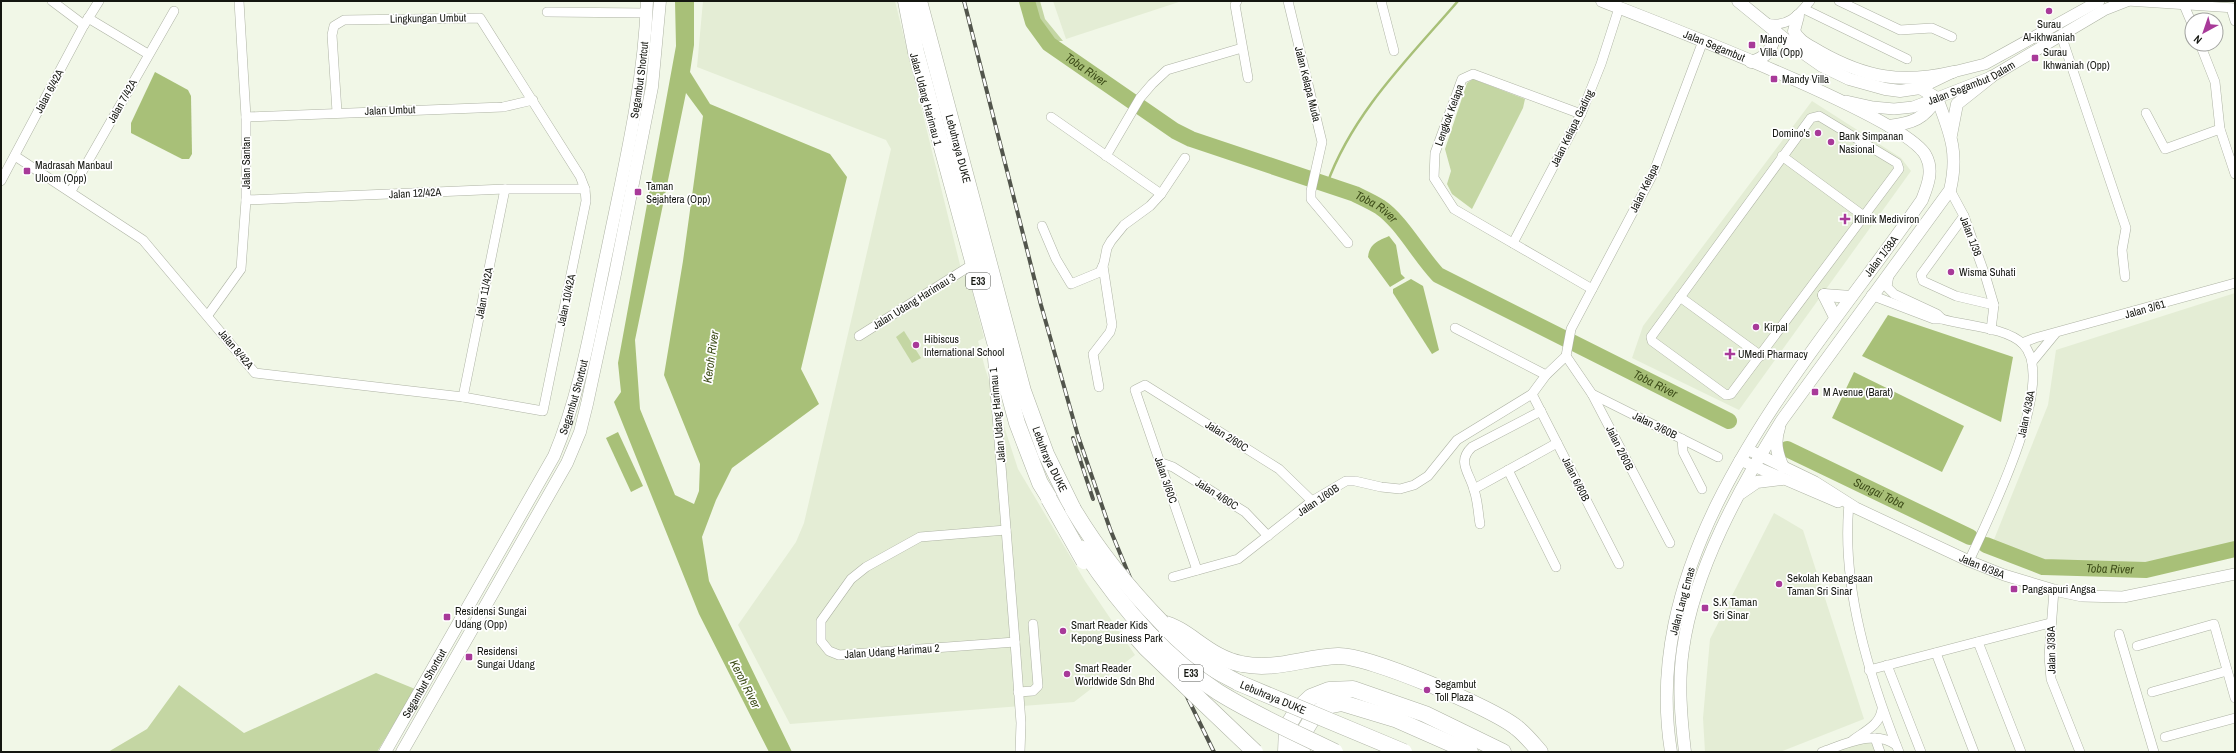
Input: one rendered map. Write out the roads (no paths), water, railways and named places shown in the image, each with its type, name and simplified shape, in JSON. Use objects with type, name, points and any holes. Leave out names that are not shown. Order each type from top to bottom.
[{"type":"highway","name":"Lebuhraya DUKE","points":[[906,1],[916,52],[1017,423],[1037,476],[1049,499],[1097,571],[1145,631],[1170,655],[1195,676],[1241,706],[1335,752]]},
{"type":"highway","name":"Lebuhraya DUKE","points":[[919,1],[1023,391],[1033,422],[1057,480],[1082,524],[1109,563],[1140,601],[1162,623],[1170,635],[1183,648],[1212,668],[1239,682],[1404,752]]},
{"type":"highway","name":"E33","points":[[923,18],[926,1]]},
{"type":"highway","points":[[1049,499],[1091,571],[1134,635],[1254,752]]},
{"type":"highway","points":[[1162,623],[1171,625],[1208,651],[1225,660],[1261,668],[1339,656],[1364,661],[1429,684],[1501,718],[1517,728],[1540,752]]},
{"type":"highway","points":[[1286,752],[1287,726],[1298,709],[1311,697],[1329,690],[1353,689],[1425,714],[1503,752]]},
{"type":"highway","points":[[1302,752],[1301,737],[1315,714],[1327,706],[1342,703],[1395,718],[1470,752]]},
{"type":"main road","name":"Segambut Shortcut","points":[[402,752],[567,463],[580,432],[615,274],[652,87],[660,1]]},
{"type":"main road","name":"Jalan Segambut","points":[[1602,1],[1703,41],[1825,94]]},
{"type":"main road","points":[[1738,1],[1776,32],[1822,66],[1849,79],[1885,90],[1900,91],[1920,88],[1937,98],[1929,111],[1920,119],[1889,126]]},
{"type":"main road","name":"Segambut Shortcut","points":[[386,752],[554,456],[566,429],[597,298],[640,89],[647,7]]},
{"type":"main road","points":[[1801,12],[1794,31],[1802,41],[1843,64],[1859,71],[1902,79],[1933,77],[1953,72]]},
{"type":"main road","points":[[1751,62],[1763,58],[1768,53],[1776,32]]},
{"type":"main road","points":[[1951,136],[1953,116],[1957,104],[1991,77]]},
{"type":"main road","name":"Jalan 1/38A","points":[[1747,449],[1770,410],[1842,313],[1851,297],[1922,200],[1929,180],[1929,166],[1926,156],[1912,141],[1889,126],[1825,94]]},
{"type":"main road","name":"Jalan 1/38A","points":[[1754,467],[1782,420],[1871,295],[1950,190],[1955,170],[1951,136],[1937,98]]},
{"type":"main road","points":[[1825,360],[1842,313],[1871,284],[1888,273]]},
{"type":"main road","points":[[1824,294],[1851,297]]},
{"type":"main road","points":[[1824,294],[1842,313]]},
{"type":"main road","points":[[1739,495],[1757,482],[1783,473],[1776,452],[1776,434],[1782,420]]},
{"type":"main road","name":"Jalan Lang Emas","points":[[1671,752],[1667,701],[1670,656],[1678,609],[1690,570],[1701,542],[1740,460],[1747,449]]},
{"type":"main road","name":"Jalan Lang Emas","points":[[1685,752],[1680,693],[1682,650],[1690,614],[1701,578],[1739,495],[1754,467]]},
{"type":"street","points":[[52,1],[86,22],[148,54]]},
{"type":"street","name":"Jalan 6/42A","points":[[1,181],[86,22],[99,1]]},
{"type":"street","name":"Jalan Santan","points":[[208,315],[241,269],[246,200],[246,117],[239,1]]},
{"type":"street","points":[[1237,1],[1235,5],[1248,78]]},
{"type":"street","name":"Jalan Kelapa Muda","points":[[1288,1],[1322,142],[1318,166],[1311,190],[1312,199],[1348,243]]},
{"type":"street","points":[[1381,1],[1394,51]]},
{"type":"street","points":[[1766,24],[1781,25],[1801,12],[1810,1]]},
{"type":"street","points":[[1840,1],[1900,30],[1932,28],[1952,37]]},
{"type":"street","name":"Jalan Segambut Dalam","points":[[1920,88],[1953,72],[1985,64],[2099,1]]},
{"type":"street","points":[[2127,1],[2233,8],[2235,21]]},
{"type":"street","name":"Jalan Segambut Dalam","points":[[1825,94],[1855,103],[1894,109],[1913,107],[1991,77],[2104,10],[2127,1]]},
{"type":"street","points":[[2184,5],[2187,12]]},
{"type":"street","points":[[547,12],[647,7]]},
{"type":"street","name":"Jalan Kelapa Gading","points":[[1513,243],[1581,114],[1601,64],[1619,8]]},
{"type":"street","name":"Jalan 7/42A","points":[[71,191],[148,54],[174,11]]},
{"type":"street","points":[[1801,12],[1906,60]]},
{"type":"street","name":"Lingkungan Umbut","points":[[337,112],[332,35],[334,26],[344,20],[480,18],[580,176],[585,189]]},
{"type":"street","points":[[2061,35],[2126,228],[2122,250],[2125,277]]},
{"type":"street","name":"Jalan Udang Harimau 1","points":[[910,39],[992,353],[1015,642],[1020,752]]},
{"type":"street","name":"Jalan Kelapa","points":[[1567,353],[1571,329],[1653,174],[1703,41]]},
{"type":"street","points":[[1106,156],[1140,98],[1167,70],[1242,48]]},
{"type":"street","points":[[2203,52],[2215,82],[2220,129],[2235,174]]},
{"type":"street","name":"Lengkok Kelapa","points":[[1581,114],[1473,74],[1462,79],[1435,154],[1434,178],[1454,209],[1592,289]]},
{"type":"street","name":"Jalan Umbut","points":[[246,117],[337,112],[503,107],[533,100]]},
{"type":"street","points":[[2146,113],[2165,148],[2220,129]]},
{"type":"street","points":[[1819,116],[1896,163],[1899,169],[1865,217],[1732,394],[1726,395],[1652,341],[1651,337],[1782,156],[1811,118],[1819,116]]},
{"type":"street","points":[[1051,117],[1161,194]]},
{"type":"street","name":"Jalan 8/42A","points":[[14,156],[71,191],[143,240],[208,315],[255,373],[463,396],[543,411]]},
{"type":"street","points":[[1782,156],[1865,217]]},
{"type":"street","points":[[1099,387],[1093,354],[1110,332],[1112,325],[1103,266],[1107,248],[1124,225],[1150,206],[1161,194],[1185,158]]},
{"type":"street","name":"Jalan 12/42A","points":[[246,200],[505,189],[585,189]]},
{"type":"street","name":"Jalan 11/42A","points":[[463,396],[505,189]]},
{"type":"street","name":"Jalan 10/42A","points":[[543,411],[586,201],[585,189]]},
{"type":"street","name":"Jalan 1/38","points":[[1950,190],[1964,216],[1994,305],[1991,330]]},
{"type":"street","points":[[1964,216],[1921,274],[1923,281],[1956,296],[1994,305]]},
{"type":"street","points":[[1042,226],[1056,259],[1071,284],[1098,273],[1103,266]]},
{"type":"street","name":"Jalan Udang Harimau 3","points":[[859,336],[970,266]]},
{"type":"street","points":[[1888,273],[1887,287],[1894,294],[1937,314],[1942,319]]},
{"type":"street","name":"Jalan 3/61","points":[[2022,343],[2035,338],[2235,284]]},
{"type":"street","points":[[1813,286],[1824,294]]},
{"type":"street","points":[[1871,295],[1934,319],[1942,319],[1991,330],[2016,338],[2022,343]]},
{"type":"street","points":[[1680,297],[1761,356]]},
{"type":"street","points":[[1455,328],[1546,375]]},
{"type":"street","points":[[2032,362],[2054,334]]},
{"type":"street","name":"Jalan 4/38A","points":[[1969,561],[2021,439],[2030,402],[2033,380],[2032,362],[2030,354],[2022,343]]},
{"type":"street","name":"Jalan 1/60B","points":[[1172,577],[1238,559],[1312,501],[1346,481],[1355,481],[1381,487],[1400,489],[1414,485],[1428,476],[1457,440],[1532,394],[1546,375],[1567,353]]},
{"type":"street","name":"Jalan 2/60B","points":[[1567,353],[1592,394],[1670,543]]},
{"type":"street","name":"Jalan 2/60C","points":[[1135,390],[1145,385],[1279,469],[1312,501]]},
{"type":"street","name":"Jalan 3/60C","points":[[1135,390],[1198,570]]},
{"type":"street","name":"Jalan 6/60B","points":[[1532,394],[1619,564]]},
{"type":"street","name":"Jalan 3/60B","points":[[1592,394],[1718,457]]},
{"type":"street","points":[[1480,524],[1474,489],[1464,464],[1466,452],[1472,447],[1541,411]]},
{"type":"street","points":[[1682,439],[1683,452],[1702,489]]},
{"type":"street","points":[[1457,440],[1466,452]]},
{"type":"street","points":[[1474,489],[1557,443]]},
{"type":"street","name":"Jalan 6/38A","points":[[1747,449],[1760,455],[1783,473]]},
{"type":"street","name":"Jalan 6/38A","points":[[1740,460],[1754,467],[1815,482],[1851,506],[1969,561],[2018,580],[2054,590],[2082,596],[2123,597],[2235,576]]},
{"type":"street","name":"Jalan 4/60C","points":[[1159,462],[1173,467],[1245,512],[1268,536]]},
{"type":"street","points":[[1508,470],[1556,567]]},
{"type":"street","points":[[1851,506],[1851,577],[1869,670],[1898,749]]},
{"type":"street","name":"Jalan Udang Harimau 2","points":[[1006,530],[920,537],[866,567],[851,579],[821,621],[821,641],[828,651],[839,655],[1015,642]]},
{"type":"street","name":"Jalan 3/38A","points":[[2054,590],[2050,623],[2049,656],[2051,679],[2080,752]]},
{"type":"street","points":[[1869,670],[2050,623]]},
{"type":"street","points":[[1018,692],[1033,691],[1038,686],[1033,624]]},
{"type":"street","points":[[2137,646],[2214,624],[2235,698]]},
{"type":"street","points":[[2120,634],[2154,752]]},
{"type":"street","points":[[1978,642],[2022,752]]},
{"type":"street","points":[[1936,653],[1974,752]]},
{"type":"street","points":[[1887,665],[1921,752]]},
{"type":"street","points":[[2152,692],[2227,671]]},
{"type":"street","points":[[1852,741],[1877,723],[1881,716],[1882,708]]},
{"type":"street","points":[[2165,737],[2235,718]]},
{"type":"street","points":[[1822,752],[1852,741],[1875,738],[1887,739],[1898,749]]},
{"type":"street","points":[[1875,738],[1880,752]]},
{"type":"water","name":"Keroh River","points":[[675,1],[694,1],[694,45],[690,72],[710,104],[830,154],[847,177],[801,369],[819,404],[732,468],[716,500],[702,537],[709,581],[792,752],[769,752],[699,614],[614,402],[621,392],[618,363],[676,46]],"holes":[[[686,93],[703,116],[683,261],[664,375],[700,464],[699,491],[694,504],[675,495],[640,409],[635,340]]]},
{"type":"water","points":[[155,72],[188,90],[191,96],[192,154],[189,159],[182,159],[131,133],[131,123]]},
{"type":"water","points":[[1389,236],[1396,245],[1401,274],[1405,278],[1390,287],[1368,257],[1369,252],[1378,241]]},
{"type":"water","points":[[1411,279],[1423,286],[1439,350],[1432,354],[1393,293],[1393,289]]},
{"type":"water","points":[[1888,315],[2013,357],[2001,422],[1862,356]]},
{"type":"water","points":[[1854,372],[1964,426],[1942,472],[1832,418]]},
{"type":"water","points":[[618,432],[643,486],[631,492],[606,438]]},
{"type":"waterway","name":"Toba River","points":[[1027,1],[1033,22],[1049,44],[1175,131],[1191,139],[1355,194],[1371,202],[1388,213],[1403,229],[1438,275],[1729,421]]},
{"type":"waterway","points":[[1327,184],[1338,158],[1367,109],[1402,65],[1458,1]]},
{"type":"waterway","name":"Sungai Toba","points":[[1787,449],[1970,537]]},
{"type":"waterway","name":"Toba River","points":[[1986,545],[2043,567],[2146,570],[2235,549]]},
{"type":"railway","points":[[964,1],[1041,305],[1078,436],[1110,529],[1136,592],[1214,752]]},
{"type":"railway","points":[[1073,438],[1093,499]]},
{"type":"place","name":"Surau Al-ikhwaniah","points":[[2049,11]]},
{"type":"place","name":"Mandy Villa (Opp)","points":[[1752,45]]},
{"type":"place","name":"Surau Ikhwaniah (Opp)","points":[[2035,58]]},
{"type":"place","name":"Mandy Villa","points":[[1774,79]]},
{"type":"place","name":"Domino's","points":[[1818,133]]},
{"type":"place","name":"Bank Simpanan Nasional","points":[[1831,142]]},
{"type":"place","name":"Madrasah Manbaul Uloom (Opp)","points":[[27,171]]},
{"type":"place","name":"Taman Sejahtera (Opp)","points":[[638,192]]},
{"type":"place","name":"Klinik Mediviron","points":[[1845,219]]},
{"type":"place","name":"Wisma Suhati","points":[[1951,272]]},
{"type":"place","name":"Kirpal","points":[[1756,327]]},
{"type":"place","name":"Hibiscus International School","points":[[916,345]]},
{"type":"place","name":"UMedi Pharmacy","points":[[1730,354]]},
{"type":"place","name":"M Avenue (Barat)","points":[[1815,392]]},
{"type":"place","name":"Sekolah Kebangsaan Taman Sri Sinar","points":[[1779,584]]},
{"type":"place","name":"Pangsapuri Angsa","points":[[2014,589]]},
{"type":"place","name":"S.K Taman Sri Sinar","points":[[1705,608]]},
{"type":"place","name":"Residensi Sungai Udang (Opp)","points":[[447,617]]},
{"type":"place","name":"Smart Reader Kids Kepong Business Park","points":[[1063,631]]},
{"type":"place","name":"Residensi Sungai Udang","points":[[469,657]]},
{"type":"place","name":"Smart Reader Worldwide Sdn Bhd","points":[[1067,674]]},
{"type":"place","name":"Segambut Toll Plaza","points":[[1427,690]]}]
